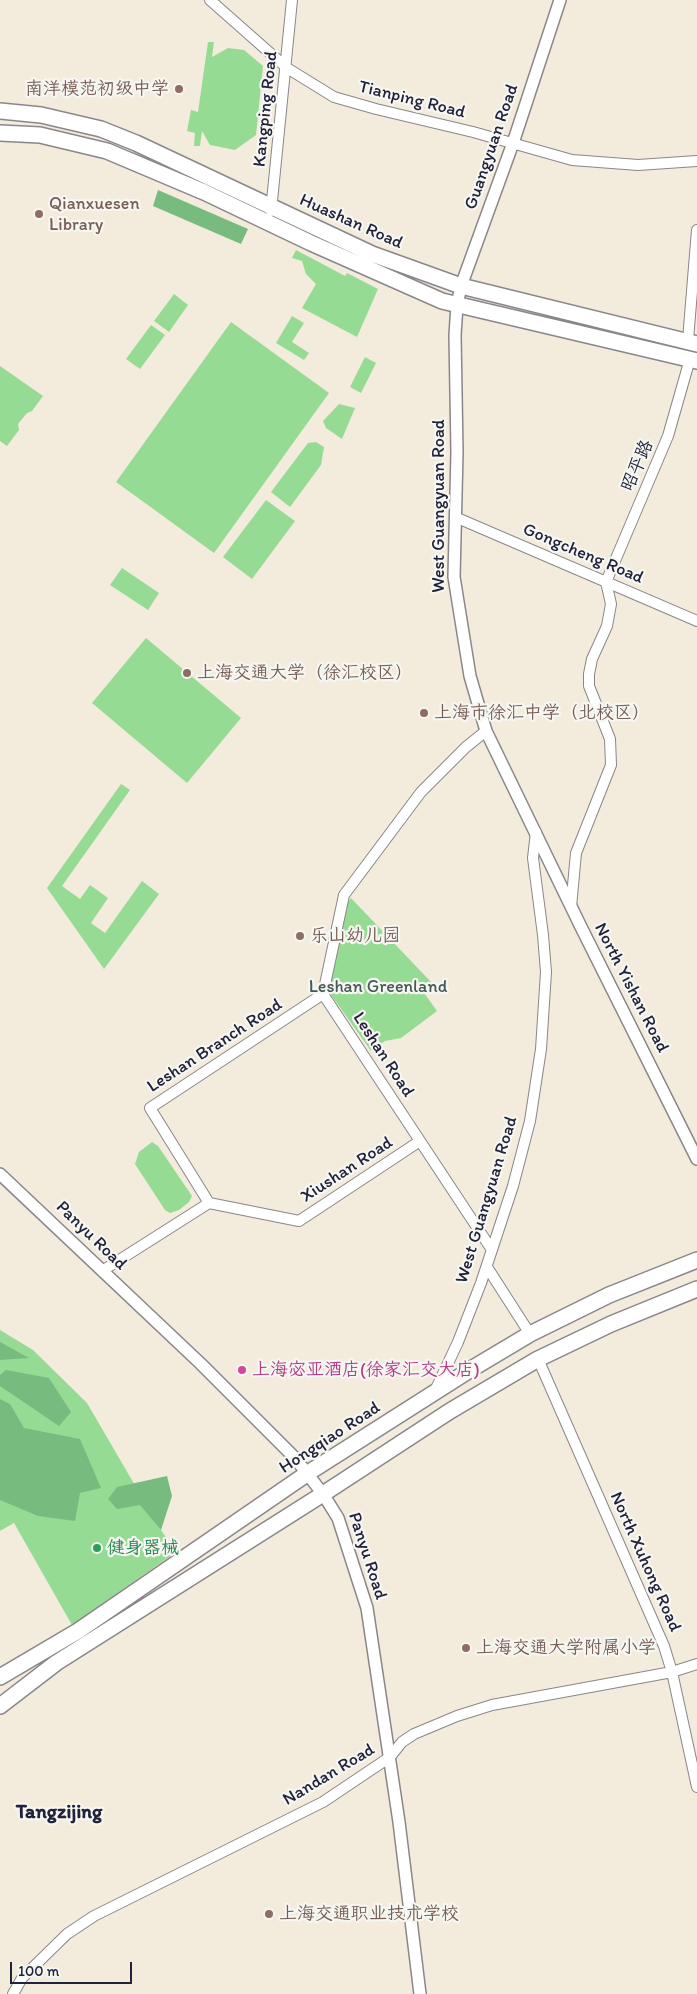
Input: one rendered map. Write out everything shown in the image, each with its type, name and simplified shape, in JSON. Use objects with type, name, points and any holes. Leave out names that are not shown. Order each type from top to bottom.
[{"type":"main road","name":"Huashan Road","points":[[0,111],[40,115],[101,129],[136,143],[270,214],[311,243],[442,301],[694,360]]},
{"type":"main road","name":"Huashan Road","points":[[0,133],[40,135],[107,152],[372,254],[461,286],[693,342]]},
{"type":"main road","name":"Hongqiao Road","points":[[0,1677],[78,1631],[308,1473],[530,1334],[609,1295],[697,1260]]},
{"type":"main road","points":[[0,1706],[56,1663],[450,1411],[538,1359],[611,1324],[697,1289]]},
{"type":"street","name":"Tianping Road","points":[[210,0],[287,68],[334,97],[572,160],[638,165],[697,161]]},
{"type":"street","name":"Kangping Road","points":[[270,214],[287,68],[292,0]]},
{"type":"street","name":"Guangyuan Road","points":[[457,305],[461,286],[513,143],[560,0]]},
{"type":"street","points":[[693,342],[697,230]]},
{"type":"street","name":"West Guangyuan Road","points":[[434,1394],[458,1342],[487,1267],[524,1148],[541,1050],[546,972],[533,858],[536,832],[486,731],[470,676],[454,577],[457,452],[455,335],[457,305]]},
{"type":"street","name":"昭平路","points":[[606,582],[668,436],[694,360]]},
{"type":"street","name":"Gongcheng Road","points":[[455,517],[697,621]]},
{"type":"street","points":[[571,907],[576,853],[611,765],[610,739],[589,686],[592,659],[607,626],[611,604],[606,582]]},
{"type":"street","points":[[323,994],[344,895],[421,792],[466,747],[486,731]]},
{"type":"street","name":"North Yishan Road","points":[[536,832],[571,907],[697,1159]]},
{"type":"street","name":"Leshan Branch Road","points":[[209,1203],[150,1108],[323,994]]},
{"type":"street","name":"Leshan Road","points":[[323,994],[492,1250]]},
{"type":"street","name":"Xiushan Road","points":[[209,1203],[299,1221],[420,1141]]},
{"type":"street","name":"Panyu Road","points":[[0,1174],[201,1364],[295,1458],[308,1473],[338,1518],[367,1608],[390,1758],[420,1994]]},
{"type":"street","points":[[102,1271],[209,1203]]},
{"type":"street","points":[[487,1267],[530,1334]]},
{"type":"street","name":"North Xuhong Road","points":[[538,1359],[664,1646],[672,1672],[697,1787]]},
{"type":"street","name":"Nandan Road","points":[[13,1994],[22,1978],[67,1934],[94,1916],[324,1802],[390,1758],[402,1742],[414,1734],[470,1711],[492,1705],[672,1672],[697,1664]]},
{"type":"green space","points":[[208,42],[214,42],[212,57],[228,48],[244,50],[263,66],[256,135],[235,150],[210,145],[202,131],[200,146],[194,146],[195,133],[187,131],[191,110],[198,112]]},
{"type":"green space","points":[[158,190],[248,229],[241,244],[153,206]]},
{"type":"green space","points":[[296,250],[345,276],[347,273],[378,289],[357,337],[302,308],[316,284],[306,274],[302,261],[292,258]]},
{"type":"green space","points":[[174,294],[188,305],[169,332],[154,321]]},
{"type":"green space","points":[[292,316],[304,323],[292,342],[309,353],[304,360],[276,343]]},
{"type":"green space","points":[[231,322],[329,393],[214,553],[116,482]]},
{"type":"green space","points":[[151,325],[165,335],[140,369],[126,359]]},
{"type":"green space","points":[[365,357],[376,363],[361,393],[350,387]]},
{"type":"green space","points":[[0,366],[43,396],[32,411],[27,413],[18,424],[19,430],[7,446],[0,441]]},
{"type":"green space","points":[[339,404],[355,408],[342,439],[326,428],[323,421]]},
{"type":"green space","points":[[316,442],[324,447],[321,465],[290,507],[271,492],[308,443]]},
{"type":"green space","points":[[266,500],[295,521],[252,579],[223,557]]},
{"type":"green space","points":[[122,568],[159,593],[148,610],[110,585]]},
{"type":"green space","points":[[146,638],[241,718],[187,783],[92,703]]},
{"type":"green space","points":[[121,784],[130,790],[62,886],[80,899],[90,885],[108,898],[91,923],[105,933],[142,881],[159,894],[104,969],[47,888]]},
{"type":"green space","name":"Leshan Greenland","points":[[351,898],[431,982],[422,990],[437,1011],[401,1038],[385,1041],[371,1051],[329,992],[348,902]]},
{"type":"green space","points":[[152,1142],[158,1146],[192,1196],[189,1202],[179,1210],[170,1213],[165,1210],[135,1164],[139,1152]]},
{"type":"green space","points":[[0,1330],[33,1350],[87,1403],[161,1530],[176,1552],[72,1625],[14,1523],[0,1531]]},
{"type":"green space","points":[[0,1342],[29,1358],[0,1360]]},
{"type":"green space","points":[[6,1370],[49,1378],[71,1412],[59,1426],[0,1386],[0,1375]]},
{"type":"green space","points":[[0,1399],[10,1404],[24,1428],[80,1439],[101,1488],[80,1493],[75,1521],[38,1516],[0,1500]]},
{"type":"green space","points":[[167,1476],[172,1496],[161,1530],[140,1505],[117,1509],[108,1499],[117,1487]]},
{"type":"place","name":"南洋模范初级中学","points":[[179,89]]},
{"type":"place","name":"Qianxuesen Library","points":[[39,214]]},
{"type":"place","name":"上海交通大学（徐汇校区）","points":[[187,673]]},
{"type":"place","name":"上海市徐汇中学（北校区）","points":[[424,713]]},
{"type":"place","name":"乐山幼儿园","points":[[300,936]]},
{"type":"place","name":"上海宓亚酒店(徐家汇交大店)","points":[[242,1370]]},
{"type":"place","name":"健身器械","points":[[97,1548]]},
{"type":"place","name":"上海交通大学附属小学","points":[[466,1648]]},
{"type":"place","name":"上海交通职业技术学校","points":[[269,1914]]},
{"type":"district","name":"Tangzijing","points":[[59,1813]]}]
